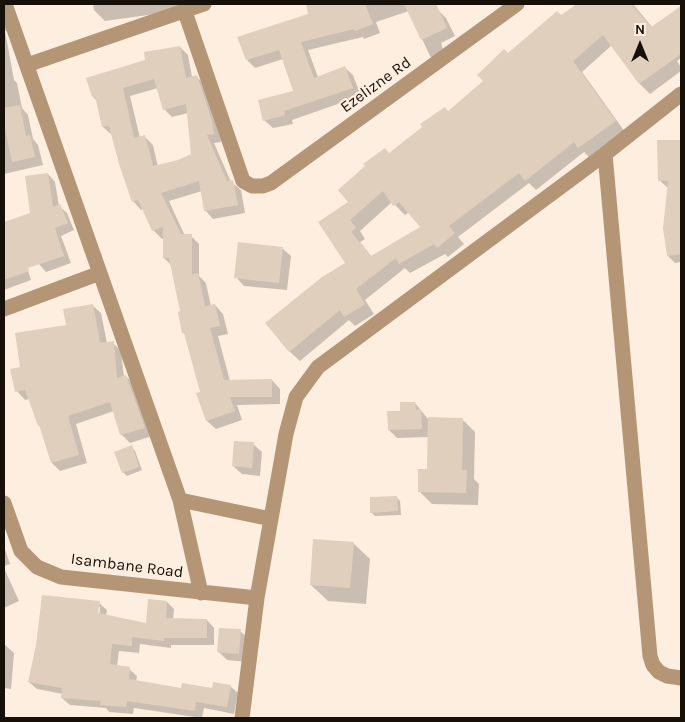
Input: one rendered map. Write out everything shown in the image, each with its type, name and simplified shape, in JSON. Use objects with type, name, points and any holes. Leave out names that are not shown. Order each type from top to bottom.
[{"type":"street","points":[[5,4],[180,500],[201,592]]},
{"type":"street","points":[[27,65],[204,4]]},
{"type":"street","name":"Ezelizne Rd","points":[[185,12],[243,181],[252,186],[263,186],[271,183],[512,5]]},
{"type":"street","points":[[242,718],[257,598],[286,434],[296,397],[318,367],[605,154],[681,94]]},
{"type":"street","points":[[605,154],[650,656],[653,665],[659,672],[667,676],[681,678]]},
{"type":"street","points":[[4,309],[100,273]]},
{"type":"street","points":[[180,500],[271,519]]},
{"type":"street","name":"Isambane Road","points":[[4,503],[21,551],[37,568],[61,577],[257,598]]},
{"type":"building","points":[[306,4],[365,4],[373,24],[355,31],[354,29],[301,42],[314,78],[345,66],[353,88],[284,111],[285,115],[263,121],[258,100],[293,91],[279,50],[246,60],[237,37],[308,14]]},
{"type":"building","points":[[404,4],[436,4],[447,28],[421,40]]},
{"type":"building","points":[[577,4],[631,4],[651,27],[681,6],[681,54],[639,84],[603,35],[573,61],[616,121],[578,148],[574,142],[525,181],[519,173],[449,226],[455,233],[437,248],[434,244],[399,264],[396,258],[356,289],[365,304],[344,317],[340,310],[289,352],[265,323],[322,277],[345,263],[318,222],[348,202],[338,190],[365,166],[363,164],[385,148],[389,153],[422,127],[420,124],[445,107],[448,111],[483,81],[477,75],[504,49],[508,53],[557,11],[561,15]],"holes":[[[383,191],[393,206],[399,202],[420,227],[371,256],[351,232],[356,228],[350,220]]]},
{"type":"building","points":[[180,46],[186,78],[197,75],[212,121],[214,134],[207,135],[227,181],[233,180],[238,205],[204,211],[199,181],[161,193],[181,234],[192,234],[192,274],[198,273],[205,306],[215,304],[220,326],[210,328],[224,380],[272,379],[272,397],[230,397],[235,411],[206,421],[196,393],[200,392],[184,333],[182,334],[178,312],[180,311],[169,258],[163,258],[163,227],[152,231],[138,200],[132,202],[109,126],[102,127],[95,96],[92,97],[86,78],[145,60],[144,52]],"holes":[[[154,79],[163,110],[186,104],[191,154],[178,160],[153,166],[145,135],[134,138],[123,88]]]},
{"type":"building","points":[[20,105],[26,136],[30,135],[35,157],[12,162],[4,124],[4,108]]},
{"type":"building","points":[[657,140],[681,140],[681,254],[667,256],[663,228],[668,181],[658,181]]},
{"type":"building","points":[[48,173],[53,207],[60,204],[68,223],[55,228],[64,256],[28,268],[29,271],[4,280],[4,222],[30,213],[25,176]]},
{"type":"building","points":[[238,242],[283,247],[279,283],[234,278]]},
{"type":"building","points":[[93,304],[100,343],[114,341],[117,378],[126,375],[145,428],[120,435],[110,402],[68,416],[79,455],[51,463],[25,390],[15,392],[10,369],[20,367],[15,333],[66,325],[63,309]]},
{"type":"building","points":[[400,402],[415,402],[416,410],[421,409],[422,429],[388,430],[387,411],[400,411]]},
{"type":"building","points":[[428,417],[463,418],[462,470],[467,470],[466,493],[418,492],[418,469],[427,469]]},
{"type":"building","points":[[234,441],[254,442],[252,468],[232,466]]},
{"type":"building","points":[[132,445],[139,467],[122,473],[114,452]]},
{"type":"building","points":[[397,496],[398,511],[370,513],[370,497]]},
{"type":"building","points":[[313,539],[354,542],[350,588],[310,585]]},
{"type":"building","points":[[42,595],[100,601],[98,613],[146,623],[148,599],[167,601],[166,618],[207,619],[207,638],[164,638],[164,641],[132,637],[132,646],[112,644],[110,664],[130,667],[129,679],[181,688],[182,683],[212,688],[213,682],[231,685],[227,707],[196,702],[195,711],[127,701],[126,707],[100,705],[101,701],[61,698],[62,688],[28,682],[36,645]]},
{"type":"building","points":[[219,628],[241,629],[239,654],[217,652]]}]
